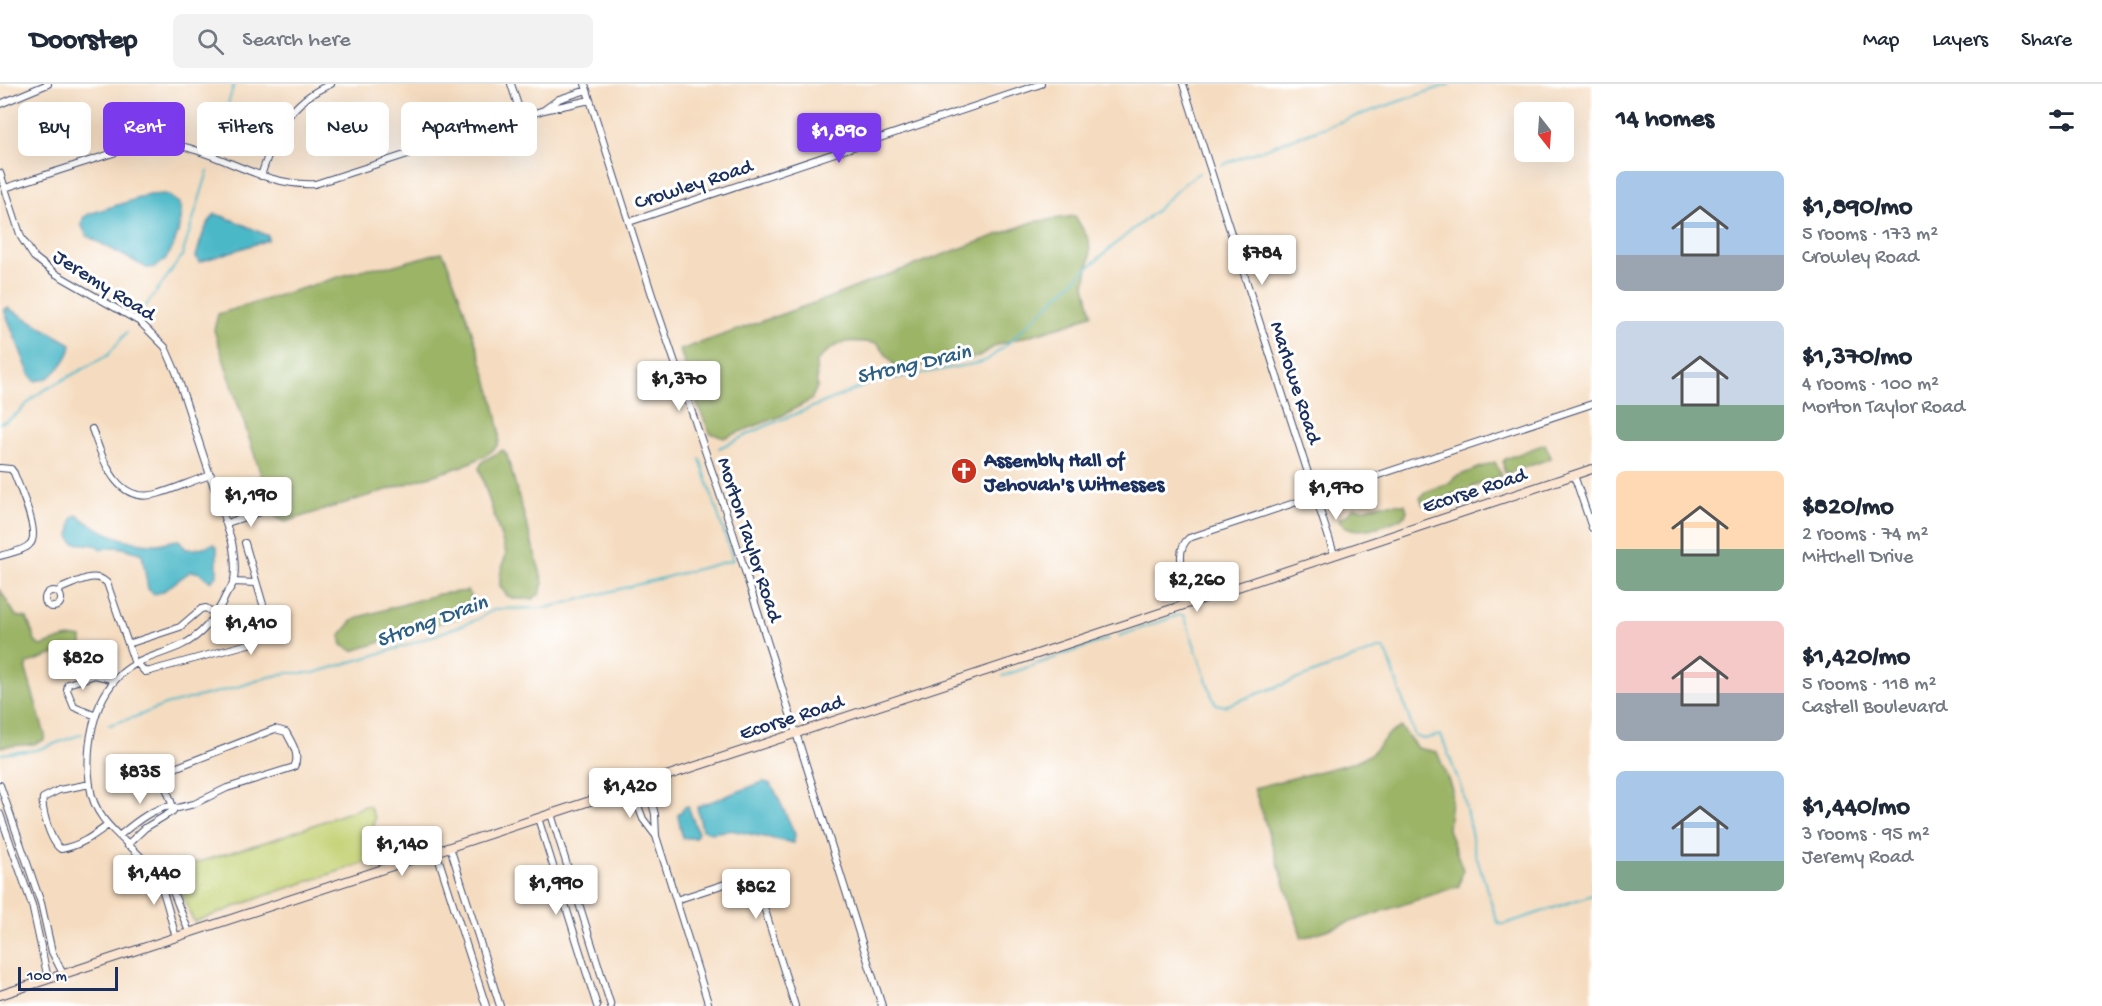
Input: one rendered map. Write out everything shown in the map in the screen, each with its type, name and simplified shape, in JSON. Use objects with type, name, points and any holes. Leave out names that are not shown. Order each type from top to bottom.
[{"type":"main road","name":"Ecorse Road","points":[[0,995],[1592,469]]},
{"type":"street","points":[[0,104],[48,84]]},
{"type":"street","points":[[261,176],[277,133],[286,117],[309,95],[331,84]]},
{"type":"street","points":[[511,84],[517,102]]},
{"type":"street","name":"Crowley Road","points":[[629,222],[1041,84]]},
{"type":"street","name":"Marlowe Road","points":[[1183,84],[1334,554]]},
{"type":"street","points":[[544,111],[559,99],[586,87]]},
{"type":"street","name":"Morton Taylor Road","points":[[586,87],[729,523],[882,1006]]},
{"type":"street","points":[[537,113],[590,100]]},
{"type":"street","points":[[5,188],[121,150],[152,143],[181,146],[261,176],[291,184],[323,183],[406,156]]},
{"type":"street","name":"Jeremy Road","points":[[0,173],[21,237],[34,257],[56,274],[140,322],[165,347],[177,372],[227,523],[234,551],[233,582],[216,615],[193,640],[136,663],[115,680],[96,716],[90,746],[90,784],[93,799],[108,825],[170,884],[189,932]]},
{"type":"street","points":[[1193,600],[1180,556],[1181,548],[1186,540],[1592,404]]},
{"type":"street","points":[[92,429],[111,476],[125,488],[138,494],[157,494],[211,476]]},
{"type":"street","points":[[0,468],[11,469],[14,473],[33,524],[34,537],[32,543],[26,548],[0,556]]},
{"type":"street","points":[[1574,475],[1592,528]]},
{"type":"street","points":[[227,523],[268,510]]},
{"type":"street","points":[[58,592],[62,588],[93,577],[103,579],[107,583],[136,663],[145,672],[150,671],[260,640],[268,630],[269,625],[245,543]]},
{"type":"street","points":[[233,582],[256,583]]},
{"type":"street","points":[[128,644],[180,627],[201,609],[206,608],[216,615]]},
{"type":"street","points":[[96,716],[74,707],[66,690],[68,684],[95,675],[115,680]]},
{"type":"street","points":[[119,836],[139,819],[167,806],[173,806],[178,808],[194,804],[227,788],[294,767],[297,762],[296,752],[286,732],[275,729],[171,769],[165,774],[164,780],[173,806],[171,813],[146,828],[127,845]]},
{"type":"street","points":[[646,782],[655,814],[656,836],[710,1006]]},
{"type":"street","points":[[90,784],[59,790],[44,798],[43,808],[54,843],[61,849],[72,847],[84,842],[108,825]]},
{"type":"street","points":[[0,785],[41,903],[52,952],[63,974]]},
{"type":"street","points":[[631,787],[643,819],[656,836]]},
{"type":"street","points":[[0,814],[32,905],[48,979]]},
{"type":"street","points":[[551,814],[611,1006]]},
{"type":"street","points":[[538,818],[597,1006]]},
{"type":"street","points":[[450,847],[500,1006]]},
{"type":"street","points":[[436,852],[486,1006]]},
{"type":"street","name":"Jeremy Road","points":[[150,867],[161,887],[176,937]]},
{"type":"street","points":[[676,900],[728,883],[741,883],[755,891],[763,903],[795,1006]]},
{"type":"green space","points":[[1075,216],[1089,240],[1090,256],[1085,285],[1092,314],[1072,323],[997,345],[977,357],[897,369],[878,344],[858,341],[844,342],[831,349],[816,362],[817,387],[811,400],[781,416],[724,438],[710,433],[696,401],[680,350],[1033,222]]},
{"type":"green space","points":[[442,252],[460,297],[489,384],[496,411],[498,444],[487,454],[463,466],[285,522],[277,518],[271,506],[214,330],[218,314],[368,268],[391,266]]},
{"type":"green space","points":[[1545,444],[1551,457],[1549,459],[1506,474],[1504,472],[1505,459]]},
{"type":"green space","points":[[503,450],[507,455],[543,582],[540,594],[532,599],[515,599],[507,596],[500,586],[506,553],[479,468],[483,461]]},
{"type":"green space","points":[[1495,462],[1500,476],[1423,505],[1420,498],[1426,492],[1449,483],[1455,477]]},
{"type":"green space","points":[[1382,504],[1405,504],[1407,511],[1405,516],[1398,520],[1369,529],[1350,529],[1338,519],[1347,515],[1354,507],[1363,509]]},
{"type":"green space","points":[[0,590],[16,616],[27,618],[36,643],[41,646],[66,638],[82,638],[82,645],[28,663],[26,670],[45,735],[44,740],[34,744],[0,747]]},
{"type":"green space","points":[[467,591],[474,606],[459,617],[353,651],[342,645],[340,636],[352,621],[363,616],[439,594]]},
{"type":"green space","points":[[1401,727],[1417,748],[1437,752],[1452,789],[1448,829],[1463,870],[1459,886],[1302,938],[1254,788],[1352,763],[1371,754],[1389,734]]},
{"type":"green space","points":[[369,806],[375,818],[375,833],[385,856],[194,922],[172,870],[275,839]]},
{"type":"water","points":[[166,194],[180,204],[180,222],[169,254],[155,267],[147,268],[87,236],[82,226],[83,218],[89,214],[149,195]]},
{"type":"water","points":[[215,214],[268,236],[268,240],[199,262],[196,257],[201,240],[208,223]]},
{"type":"water","points":[[8,308],[71,344],[69,353],[63,362],[47,378],[35,381],[30,375],[5,312]]},
{"type":"water","points":[[77,515],[105,532],[134,542],[156,544],[179,540],[186,549],[214,544],[217,548],[217,575],[211,582],[200,573],[191,571],[162,592],[154,594],[148,589],[142,554],[124,548],[101,549],[95,545],[74,543],[70,538],[72,519]]},
{"type":"water","points":[[763,782],[769,783],[774,789],[795,834],[794,843],[730,830],[711,833],[702,830],[697,807]]},
{"type":"water","points":[[688,806],[698,833],[695,838],[682,838],[678,815]]},
{"type":"waterway","points":[[229,102],[234,84]]},
{"type":"waterway","name":"Strong Drain","points":[[1222,165],[1450,84]]},
{"type":"waterway","points":[[145,307],[182,256],[208,171]]},
{"type":"waterway","name":"Strong Drain","points":[[719,448],[766,426],[874,382],[987,360],[1127,234],[1199,173]]},
{"type":"waterway","points":[[0,423],[12,417],[41,392],[108,355],[127,332]]},
{"type":"waterway","name":"Strong Drain","points":[[109,725],[165,705],[265,678],[287,673],[314,673],[405,646],[476,620],[495,609],[546,608],[733,560],[700,459]]},
{"type":"waterway","points":[[1119,636],[1184,615],[1213,699],[1216,704],[1225,706],[1378,649],[1384,649],[1415,736],[1423,739],[1441,735],[1462,790],[1475,852],[1497,921],[1505,924],[1592,895]]},
{"type":"waterway","points":[[1003,676],[1108,639]]},
{"type":"waterway","name":"Strong Drain","points":[[0,754],[37,750],[82,734]]},
{"type":"place","name":"Assembly Hall of Jehovah's Witnesses","points":[[964,471]]}]
